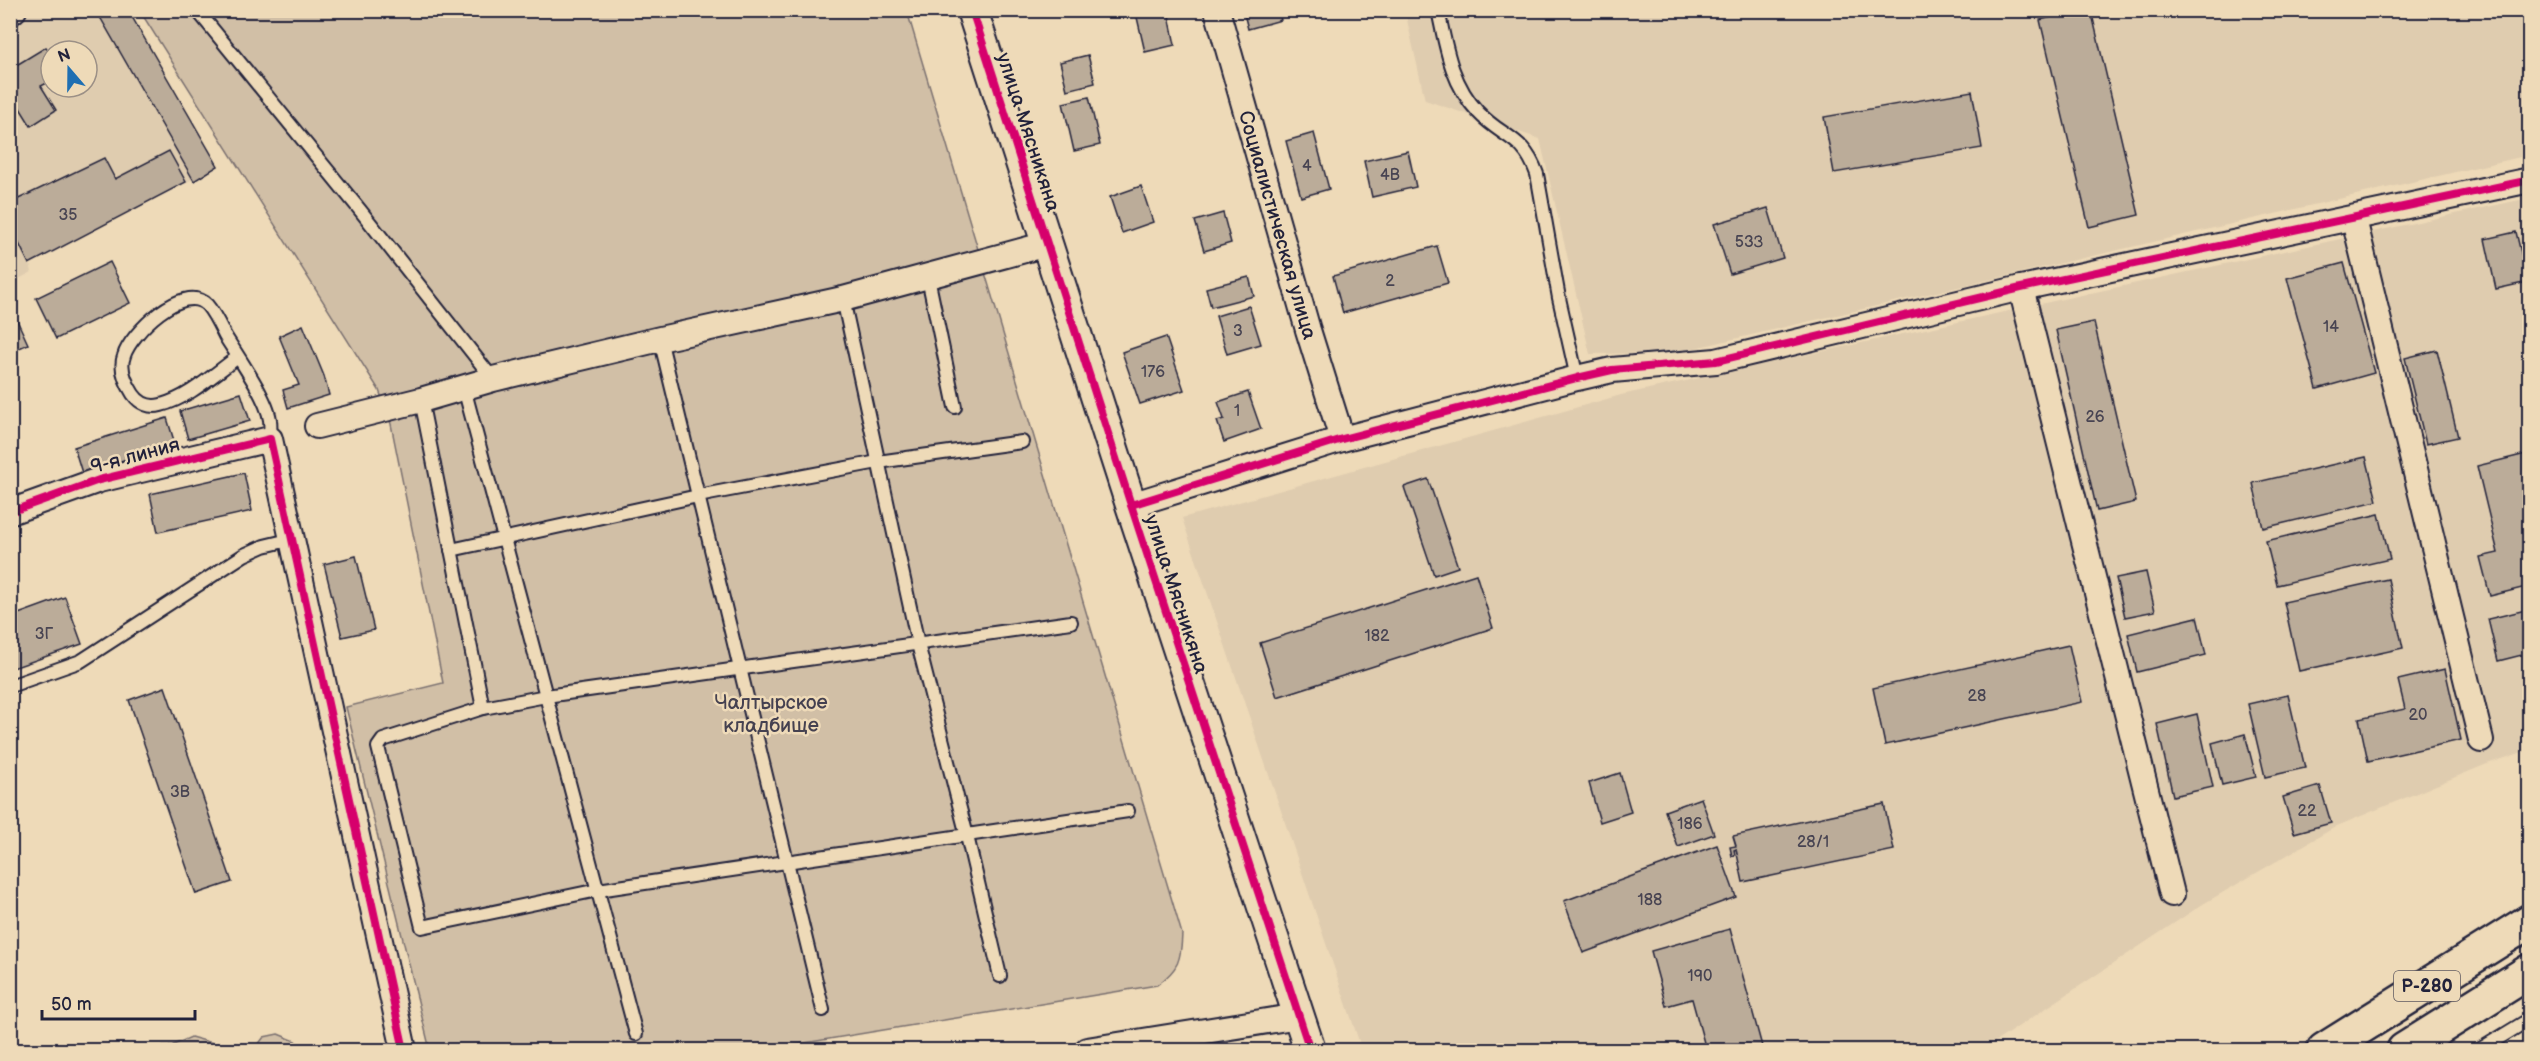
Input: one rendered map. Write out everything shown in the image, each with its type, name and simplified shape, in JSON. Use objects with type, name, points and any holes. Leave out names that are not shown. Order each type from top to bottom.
[{"type":"highway","name":"Р-280","points":[[2324,1050],[2529,921]]},
{"type":"highway","name":"Р-280","points":[[2404,1050],[2529,971]]},
{"type":"street","points":[[10,13],[14,10]]},
{"type":"street","name":"улица Мясникяна","points":[[972,10],[1310,1050]]},
{"type":"street","name":"Социалистическая улица","points":[[1217,10],[1308,330],[1342,439]]},
{"type":"street","points":[[1131,505],[1342,439],[1577,378],[1620,369],[1716,361],[2021,288],[2529,180]]},
{"type":"street","points":[[2354,219],[2481,740]]},
{"type":"street","points":[[317,426],[493,379],[928,278],[1047,244]]},
{"type":"street","points":[[2021,288],[2172,894]]},
{"type":"street","points":[[270,439],[404,1050]]},
{"type":"street","name":"9-я линия","points":[[10,512],[99,480],[270,439]]},
{"type":"street","points":[[1087,1050],[1299,1016]]},
{"type":"lane","points":[[197,10],[360,210],[493,379]]},
{"type":"lane","points":[[1438,10],[1451,69],[1464,94],[1493,127],[1521,144],[1531,157],[1537,174],[1559,298],[1577,378]]},
{"type":"lane","points":[[928,278],[955,407]]},
{"type":"lane","points":[[238,357],[179,398],[160,405],[148,406],[135,397],[124,378],[123,357],[131,340],[168,306],[182,299],[197,298],[206,304],[238,357],[266,405],[270,420],[270,439]]},
{"type":"lane","points":[[843,299],[918,644],[1000,976]]},
{"type":"lane","points":[[660,339],[823,1010]]},
{"type":"lane","points":[[464,388],[502,540],[636,1034]]},
{"type":"lane","points":[[421,400],[483,708]]},
{"type":"lane","points":[[451,550],[698,496],[878,462],[1022,442]]},
{"type":"lane","points":[[10,686],[81,661],[244,555],[264,546],[293,539]]},
{"type":"lane","points":[[1071,622],[546,696],[483,708],[383,740],[378,747],[422,927],[598,890],[1128,811]]},
{"type":"lane","points":[[2480,1050],[2529,1019]]},
{"type":"shaded area","points":[[32,11],[128,11],[218,166],[30,264],[32,272],[11,283],[11,26]]},
{"type":"shaded area","points":[[1405,11],[2529,11],[2529,155],[1673,353],[1590,354],[1540,139],[1425,100]]},
{"type":"shaded area","points":[[2529,198],[2529,750],[2487,764],[2337,826],[2203,904],[1983,1050],[1362,1050],[1182,518],[1621,395]]},
{"type":"green space","name":"Чалтырское кладбище","points":[[140,11],[907,11],[1182,934],[1181,951],[1170,974],[1157,985],[762,1050],[430,1050],[346,707],[443,683],[391,424],[379,390]]},
{"type":"green space","points":[[278,1034],[295,1041],[305,1050],[254,1050],[264,1037]]},
{"type":"green space","points":[[191,1037],[216,1044],[222,1050],[136,1050],[169,1047]]},
{"type":"building","points":[[96,10],[128,10],[218,166],[194,181]]},
{"type":"building","points":[[1146,10],[1168,10],[1175,45],[1145,52],[1136,13]]},
{"type":"building","points":[[1243,10],[1278,10],[1281,20],[1248,29]]},
{"type":"building","points":[[2080,10],[2091,10],[2139,215],[2089,227],[2040,20]]},
{"type":"building","points":[[39,51],[39,99],[49,99],[56,110],[31,126],[10,92],[10,69]]},
{"type":"building","points":[[1088,55],[1095,83],[1067,90],[1060,62]]},
{"type":"building","points":[[1972,91],[1982,148],[1834,173],[1824,117]]},
{"type":"building","points":[[1089,97],[1100,145],[1074,151],[1063,103]]},
{"type":"building","points":[[1314,133],[1329,189],[1301,197],[1286,141]]},
{"type":"building","points":[[169,151],[186,182],[29,264],[10,225],[10,203],[104,158],[115,179]]},
{"type":"building","points":[[1408,151],[1416,187],[1372,197],[1364,161]]},
{"type":"building","points":[[1141,186],[1153,222],[1122,233],[1110,197]]},
{"type":"building","points":[[1768,208],[1783,258],[1730,274],[1714,224]]},
{"type":"building","points":[[1223,213],[1231,243],[1204,251],[1195,221]]},
{"type":"building","points":[[2516,232],[2528,282],[2496,289],[2485,239]]},
{"type":"building","points":[[1437,246],[1448,283],[1343,313],[1333,276]]},
{"type":"building","points":[[110,262],[130,303],[56,339],[36,298]]},
{"type":"building","points":[[2344,263],[2374,373],[2317,389],[2287,278]]},
{"type":"building","points":[[1249,277],[1254,296],[1211,307],[1206,288]]},
{"type":"building","points":[[10,305],[28,344],[10,352]]},
{"type":"building","points":[[1249,306],[1261,344],[1227,354],[1216,316]]},
{"type":"building","points":[[2094,322],[2136,502],[2097,511],[2056,330]]},
{"type":"building","points":[[303,325],[324,376],[329,395],[288,408],[283,390],[299,385],[279,336]]},
{"type":"building","points":[[1166,337],[1184,390],[1140,404],[1122,352]]},
{"type":"building","points":[[2530,347],[2530,371],[2524,348]]},
{"type":"building","points":[[2437,350],[2458,437],[2426,444],[2405,358]]},
{"type":"building","points":[[1248,392],[1261,429],[1224,442],[1217,421],[1224,419],[1218,402]]},
{"type":"building","points":[[241,393],[250,421],[188,439],[180,411]]},
{"type":"building","points":[[167,418],[175,444],[82,473],[74,447]]},
{"type":"building","points":[[2530,453],[2530,586],[2490,596],[2480,557],[2498,553],[2477,466]]},
{"type":"building","points":[[2366,457],[2377,501],[2263,528],[2253,483]]},
{"type":"building","points":[[244,473],[252,511],[158,532],[150,494]]},
{"type":"building","points":[[1428,479],[1458,567],[1434,575],[1404,487]]},
{"type":"building","points":[[2379,514],[2390,559],[2277,585],[2266,541]]},
{"type":"building","points":[[356,556],[374,630],[342,637],[324,564]]},
{"type":"building","points":[[2146,572],[2155,611],[2125,617],[2116,578]]},
{"type":"building","points":[[1476,574],[1493,628],[1277,697],[1260,643]]},
{"type":"building","points":[[2388,579],[2403,648],[2299,671],[2284,602]]},
{"type":"building","points":[[65,597],[82,644],[10,669],[10,617]]},
{"type":"building","points":[[2530,609],[2530,653],[2498,661],[2488,619]]},
{"type":"building","points":[[2197,617],[2206,655],[2137,672],[2128,634]]},
{"type":"building","points":[[2069,645],[2082,702],[1885,745],[1873,688]]},
{"type":"building","points":[[2445,669],[2461,740],[2368,761],[2359,719],[2405,709],[2398,680]]},
{"type":"building","points":[[165,687],[232,882],[196,894],[129,700]]},
{"type":"building","points":[[2288,695],[2305,768],[2265,777],[2248,704]]},
{"type":"building","points":[[2197,714],[2213,787],[2173,796],[2157,724]]},
{"type":"building","points":[[2245,734],[2256,777],[2222,785],[2212,743]]},
{"type":"building","points":[[1620,773],[1631,812],[1600,822],[1589,783]]},
{"type":"building","points":[[2320,786],[2331,823],[2294,833],[2283,797]]},
{"type":"building","points":[[1701,798],[1714,834],[1678,847],[1665,811]]},
{"type":"building","points":[[1884,804],[1894,850],[1743,882],[1736,849],[1734,850],[1735,855],[1732,856],[1730,847],[1736,846],[1733,836]]},
{"type":"building","points":[[1717,845],[1736,897],[1583,953],[1564,901]]},
{"type":"building","points":[[1730,929],[1763,1050],[1706,1050],[1692,999],[1666,1006],[1651,951]]},
{"type":"cycle path","points":[[972,10],[1310,1050]]},
{"type":"cycle path","points":[[1131,505],[1342,439],[1577,378],[1612,370],[1716,361],[2021,288],[2530,180]]},
{"type":"cycle path","points":[[10,512],[99,480],[270,439],[404,1050]]}]
